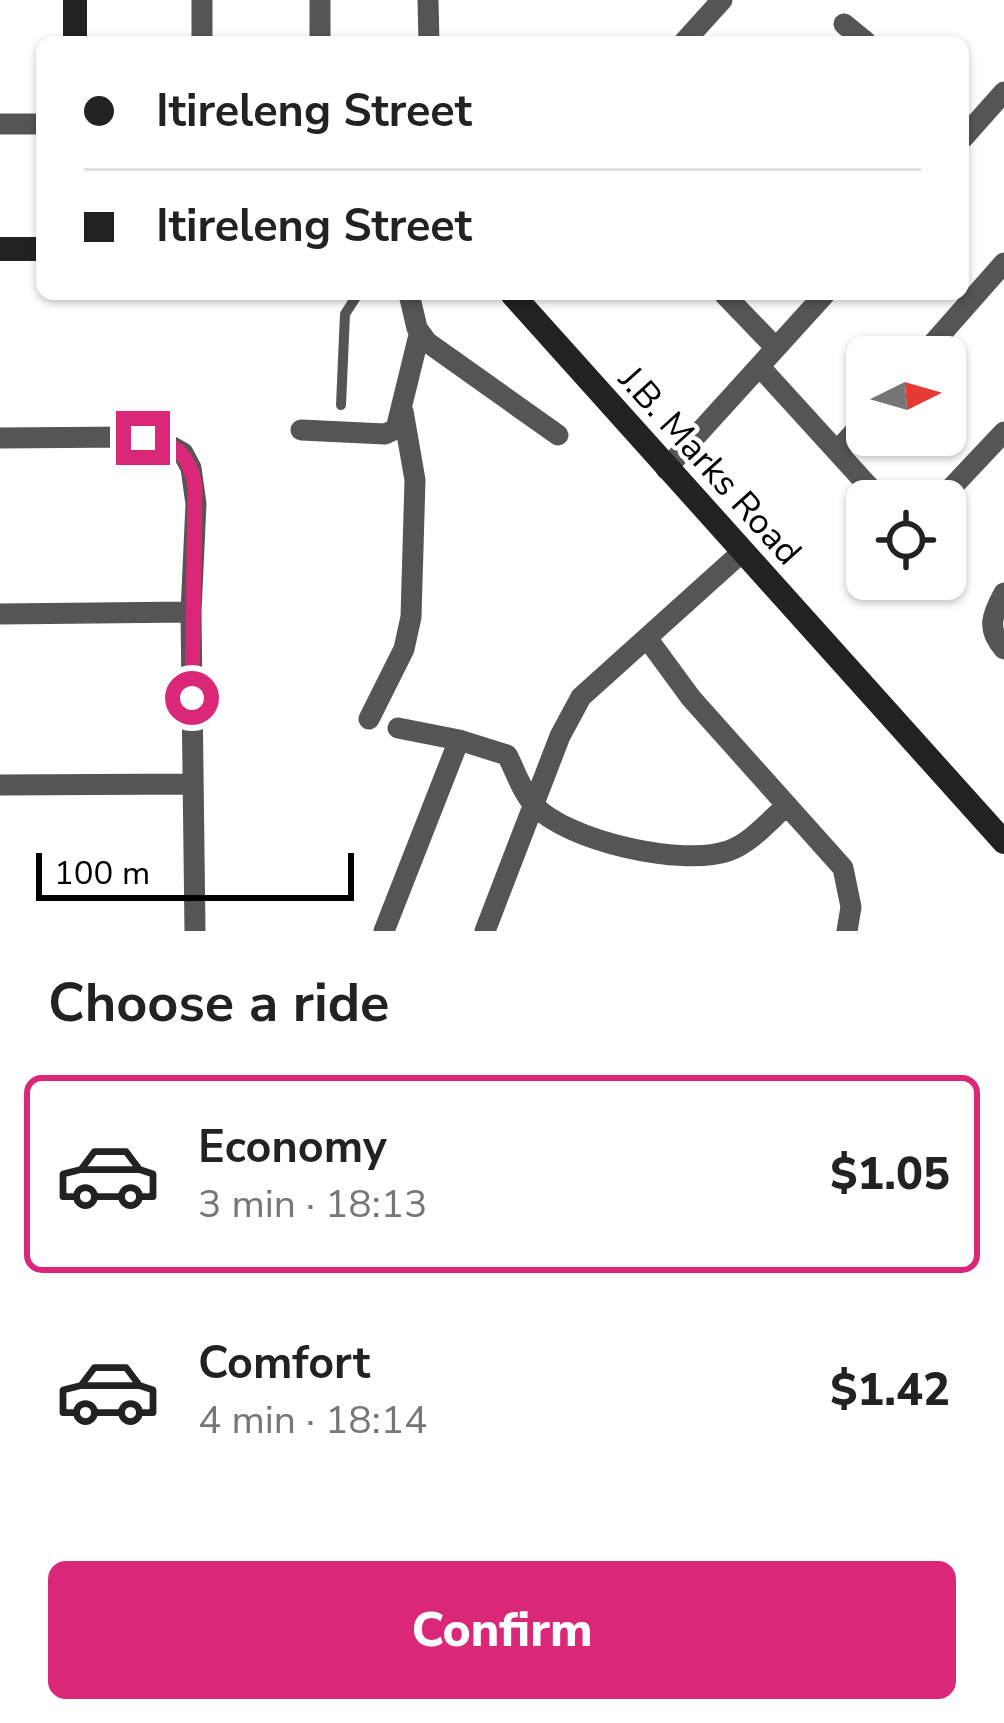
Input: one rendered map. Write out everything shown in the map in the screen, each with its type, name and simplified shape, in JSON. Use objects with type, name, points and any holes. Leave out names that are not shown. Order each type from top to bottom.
[{"type":"street","points":[[75,0],[75,36]]},
{"type":"street","points":[[202,0],[202,36]]},
{"type":"street","points":[[320,0],[320,36]]},
{"type":"street","points":[[428,0],[429,36]]},
{"type":"street","points":[[689,36],[722,0]]},
{"type":"street","points":[[844,24],[859,36]]},
{"type":"street","points":[[969,125],[1004,92]]},
{"type":"street","points":[[0,124],[36,124]]},
{"type":"street","points":[[0,249],[36,249]]},
{"type":"street","points":[[940,336],[1004,263]]},
{"type":"street","points":[[301,430],[386,434],[396,429],[419,335],[410,300]]},
{"type":"street","name":"J.B. Marks Road","points":[[517,300],[1004,842]]},
{"type":"street","points":[[730,300],[776,348]]},
{"type":"street","points":[[666,469],[820,300]]},
{"type":"street","points":[[419,335],[558,435]]},
{"type":"street","points":[[760,367],[864,480]]},
{"type":"street","points":[[369,719],[404,650],[411,616],[415,480],[403,411]]},
{"type":"street","points":[[958,480],[1004,431]]},
{"type":"street","points":[[0,438],[130,436],[160,440],[183,453],[195,485],[191,613],[195,931]]},
{"type":"street","points":[[838,450],[846,441]]},
{"type":"street","points":[[485,931],[560,736],[581,697],[741,553]]},
{"type":"street","points":[[1004,593],[991,628],[1004,649]]},
{"type":"street","points":[[0,614],[191,613]]},
{"type":"street","points":[[647,638],[691,698],[843,868],[851,908],[847,931]]},
{"type":"street","points":[[398,728],[507,755],[534,805],[622,848],[660,855],[727,851],[787,805]]},
{"type":"street","points":[[384,931],[459,740]]},
{"type":"street","points":[[0,785],[192,784]]},
{"type":"lane","points":[[340,405],[345,314],[354,300]]},
{"type":"route","points":[[143,438],[172,444],[183,453],[195,485],[192,698]]}]
